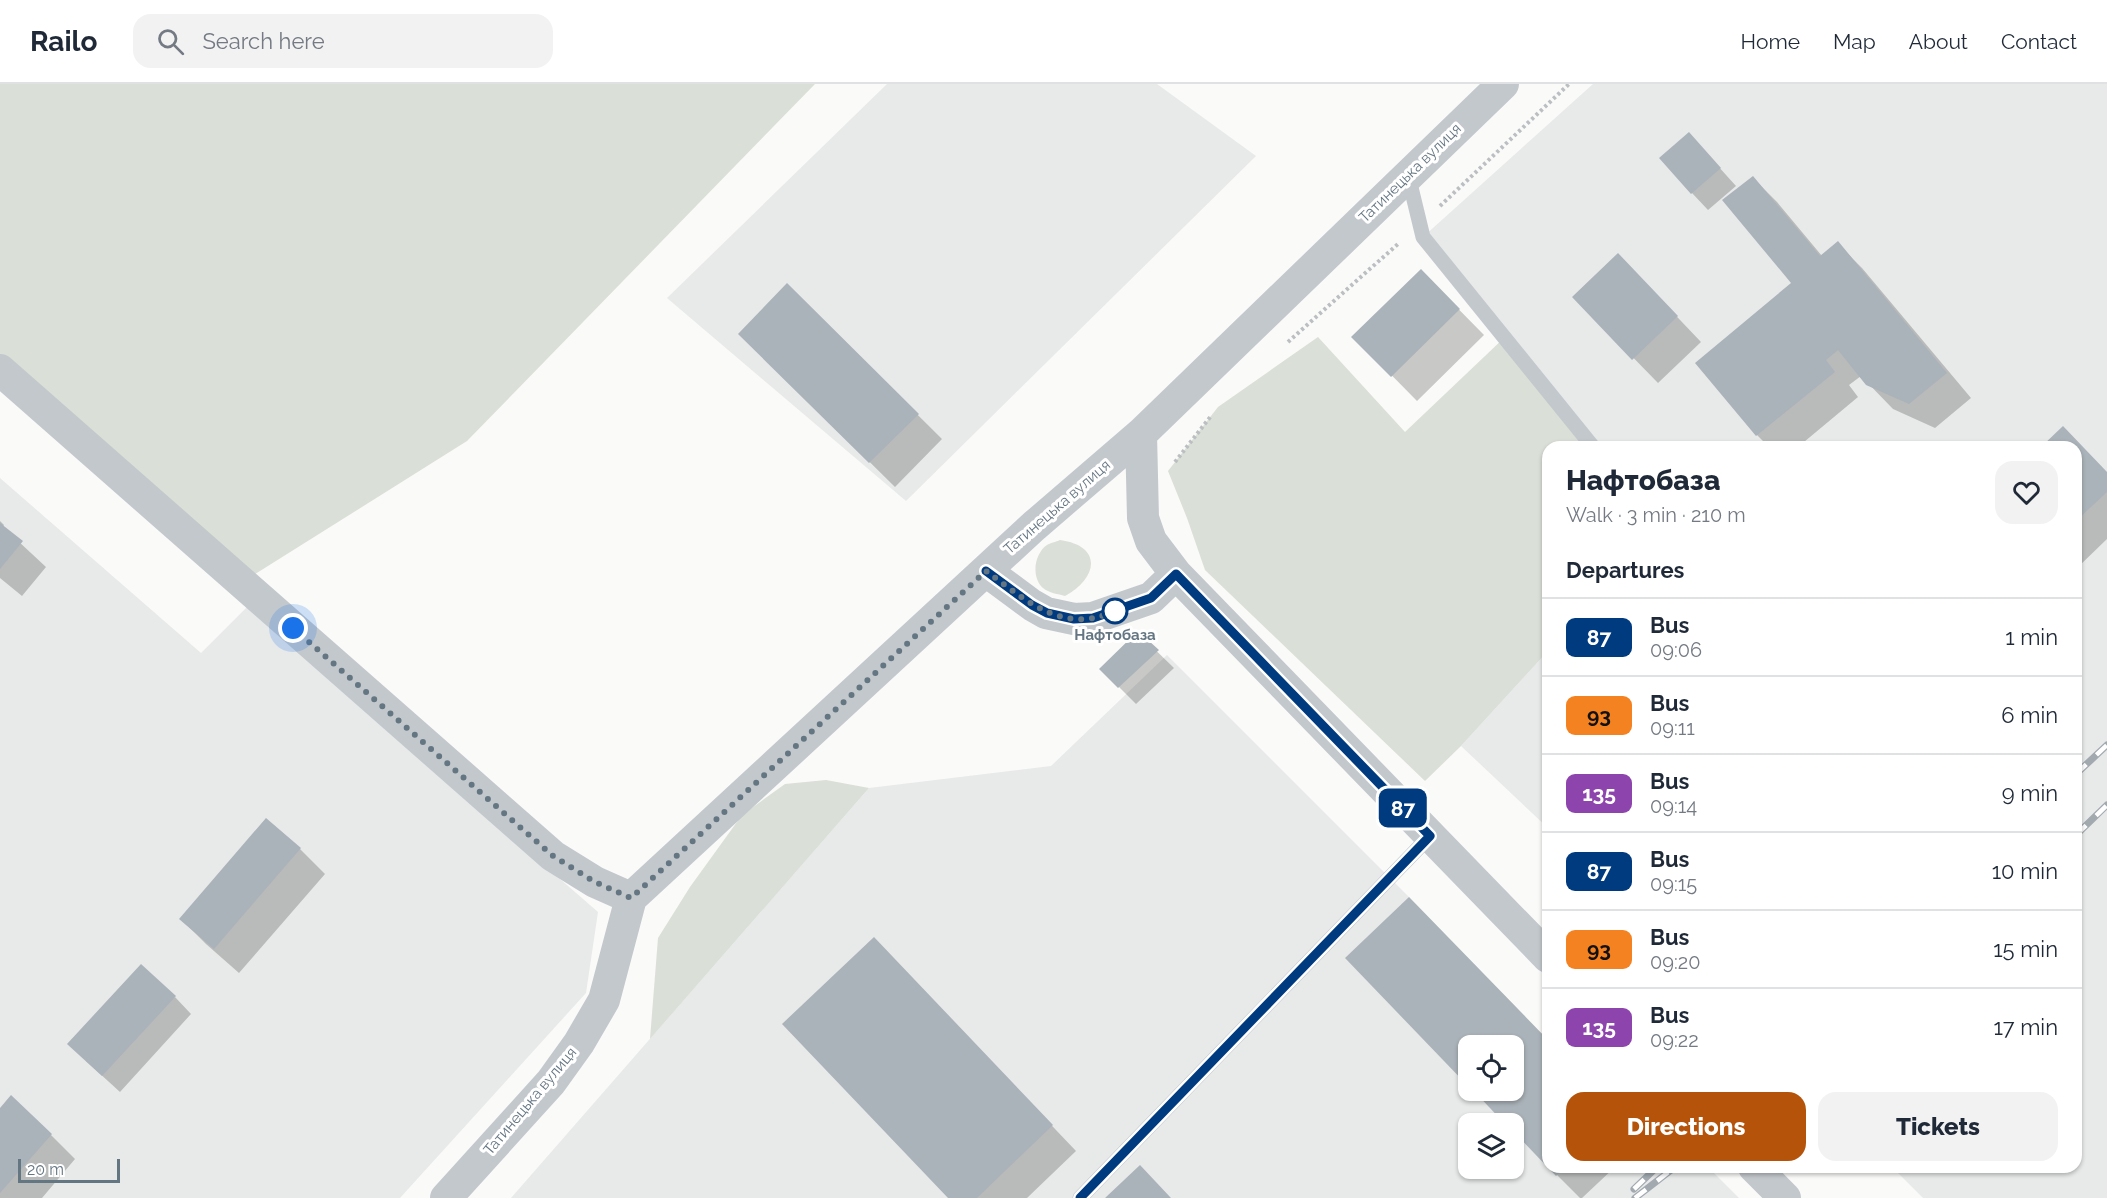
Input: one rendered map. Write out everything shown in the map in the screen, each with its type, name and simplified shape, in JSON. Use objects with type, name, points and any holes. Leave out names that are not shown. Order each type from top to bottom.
[{"type":"street","name":"Татинецька вулиця","points":[[446,1198],[551,1082],[579,1043],[604,1000],[631,898],[1034,526],[1141,434],[1503,84]]},
{"type":"street","points":[[0,370],[553,856],[595,882],[631,898]]},
{"type":"street","points":[[1141,434],[1143,518],[1151,541],[1176,574],[1542,951]]},
{"type":"street","points":[[986,571],[1032,605],[1047,613],[1074,619],[1093,618],[1151,598],[1176,574]]},
{"type":"street","points":[[1760,1173],[1785,1198]]},
{"type":"lane","points":[[1408,175],[1423,237],[1588,441]]},
{"type":"lane","points":[[1080,1198],[1430,836]]},
{"type":"path","points":[[1286,344],[1420,225],[1569,84]]},
{"type":"path","points":[[1142,497],[1168,471],[1218,407]]},
{"type":"shaded area","points":[[0,84],[815,84],[467,441],[241,583],[0,373]]},
{"type":"shaded area","points":[[887,84],[1157,84],[1256,156],[906,501],[667,298]]},
{"type":"shaded area","points":[[1593,84],[2107,84],[2107,1198],[1923,1198],[1898,1173],[2082,1173],[2082,441],[1588,441],[1423,237]]},
{"type":"shaded area","points":[[1318,337],[1405,432],[1505,337],[1588,441],[1542,441],[1542,658],[1461,746],[1425,781],[1205,570],[1168,471],[1218,407]]},
{"type":"shaded area","points":[[0,478],[201,653],[247,607],[598,912],[586,993],[400,1198],[0,1198]]},
{"type":"shaded area","points":[[1060,540],[1074,543],[1084,549],[1091,564],[1084,580],[1065,596],[1043,588],[1036,572],[1039,554],[1048,544]]},
{"type":"shaded area","points":[[1167,655],[1542,1034],[1542,1173],[1714,1173],[1739,1198],[511,1198],[869,788],[1051,766]]},
{"type":"shaded area","points":[[1542,658],[1542,822],[1461,746]]},
{"type":"shaded area","points":[[826,780],[869,788],[650,1039],[658,938],[690,887],[742,815],[785,784]]},
{"type":"building","points":[[1689,132],[1721,168],[1691,194],[1659,158]]},
{"type":"building","points":[[1753,176],[1820,256],[1838,241],[1947,373],[1909,404],[1866,385],[1838,350],[1826,360],[1835,372],[1756,436],[1695,363],[1791,283],[1722,200]]},
{"type":"building","points":[[1618,253],[1678,316],[1632,360],[1572,297]]},
{"type":"building","points":[[1421,269],[1460,309],[1391,377],[1351,337]]},
{"type":"building","points":[[787,283],[919,414],[869,463],[738,334]]},
{"type":"building","points":[[2063,426],[2077,441],[2047,441]]},
{"type":"building","points":[[2082,446],[2107,472],[2107,492],[2082,515]]},
{"type":"building","points":[[0,523],[23,541],[0,569]]},
{"type":"building","points":[[1138,631],[1159,650],[1118,688],[1099,669]]},
{"type":"building","points":[[266,818],[301,848],[214,949],[179,919]]},
{"type":"building","points":[[1409,897],[1542,1034],[1542,1161],[1524,1142],[1524,1113],[1495,1113],[1483,1101],[1524,1101],[1524,1035],[1458,1035],[1458,1076],[1345,958]]},
{"type":"building","points":[[874,937],[1053,1125],[977,1198],[948,1198],[782,1024]]},
{"type":"building","points":[[141,964],[176,996],[102,1076],[67,1044]]},
{"type":"building","points":[[11,1095],[52,1134],[0,1193],[0,1108]]},
{"type":"building","points":[[1140,1165],[1171,1198],[1105,1198]]},
{"type":"railway","points":[[2082,768],[2107,745]]},
{"type":"railway","points":[[2082,829],[2107,805]]},
{"type":"railway","points":[[1634,1189],[1651,1173]]},
{"type":"railway","points":[[1635,1198],[1667,1173]]},
{"type":"bus line","name":"87","points":[[986,571],[1032,605],[1047,613],[1074,619],[1093,618],[1151,598],[1176,574],[1430,836],[1080,1198]]},
{"type":"place","name":"Нафтобаза","points":[[1115,611]]},
{"type":"route","points":[[293,628],[553,856],[595,882],[631,898],[986,571],[1032,605],[1047,613],[1074,619],[1093,618],[1121,609],[1115,611]]}]
